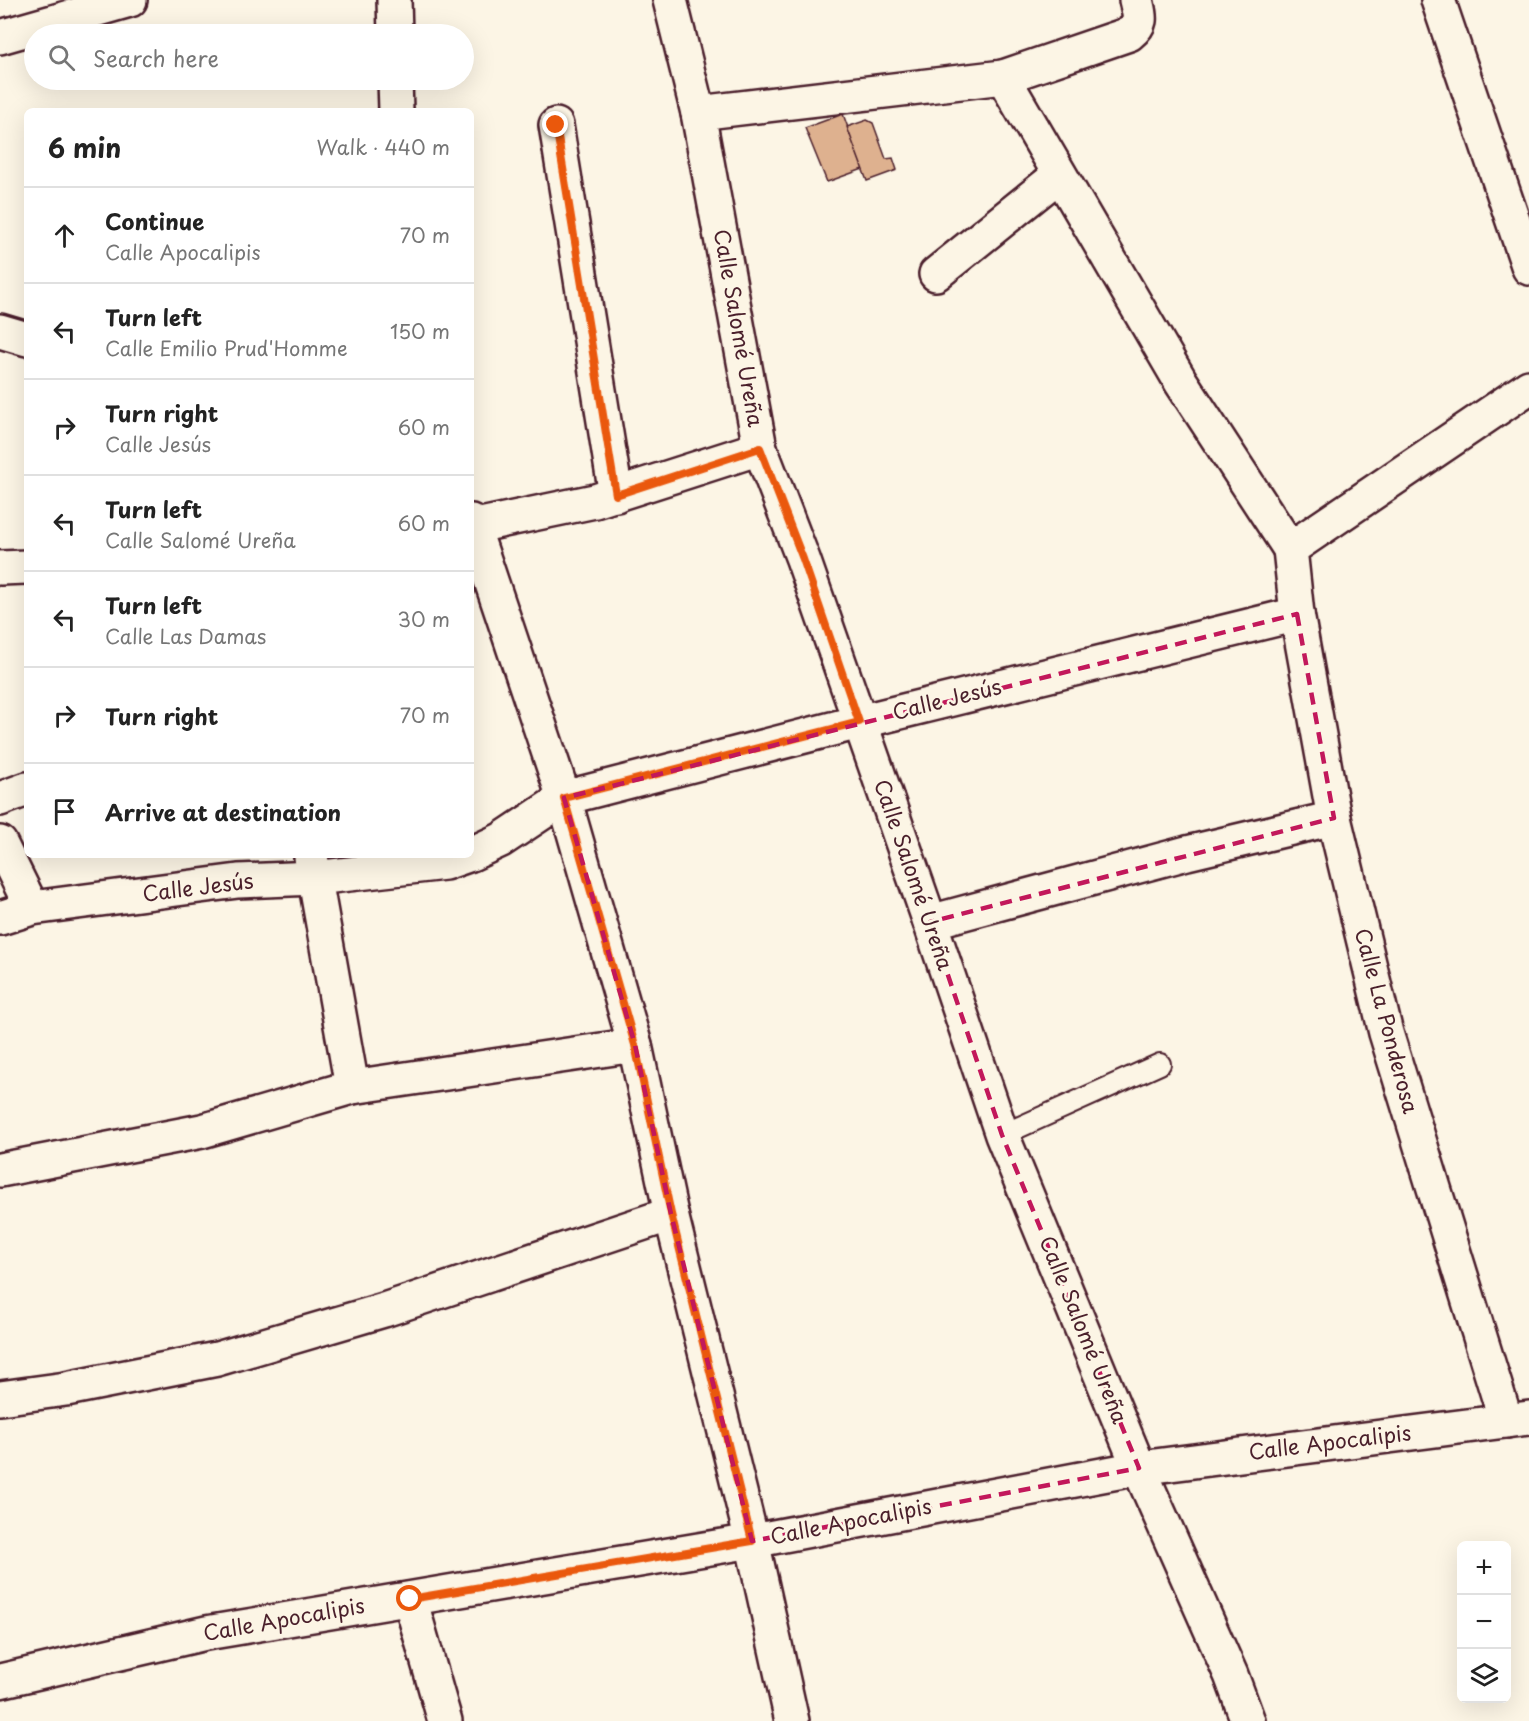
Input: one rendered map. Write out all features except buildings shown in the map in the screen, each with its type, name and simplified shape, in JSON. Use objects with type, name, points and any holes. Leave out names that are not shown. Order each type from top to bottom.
[{"type":"street","points":[[46,24],[130,0]]},
{"type":"street","points":[[394,0],[394,24]]},
{"type":"street","name":"Calle Salomé Ureña","points":[[670,0],[698,113],[760,448],[803,559],[1002,1135],[1140,1468],[1231,1675],[1248,1721]]},
{"type":"street","points":[[698,113],[1003,77],[1129,34],[1137,28],[1140,18],[1136,0]]},
{"type":"street","points":[[1438,0],[1523,235],[1529,268]]},
{"type":"street","points":[[0,37],[24,30]]},
{"type":"street","points":[[1003,77],[1182,382],[1290,549],[1529,387]]},
{"type":"street","points":[[395,90],[396,108]]},
{"type":"street","points":[[556,125],[616,495]]},
{"type":"street","points":[[936,274],[1059,175]]},
{"type":"street","points":[[0,331],[24,338]]},
{"type":"street","points":[[474,525],[596,501],[760,448]]},
{"type":"street","points":[[474,531],[564,798],[635,1045],[671,1214],[752,1541],[792,1721]]},
{"type":"street","name":"Calle La Ponderosa","points":[[1290,549],[1297,614],[1334,818],[1386,1033],[1518,1419]]},
{"type":"street","points":[[0,568],[24,567]]},
{"type":"street","name":"Calle Jesús","points":[[474,853],[501,840],[564,798],[859,722],[1297,614]]},
{"type":"street","points":[[0,799],[24,790]]},
{"type":"street","points":[[930,922],[1334,818]]},
{"type":"street","points":[[0,843],[32,909]]},
{"type":"street","name":"Calle Jesús","points":[[0,918],[32,909],[238,881],[313,866],[444,863],[460,858]]},
{"type":"street","points":[[313,866],[352,1087]]},
{"type":"street","points":[[0,1170],[202,1131],[352,1087],[635,1045]]},
{"type":"street","points":[[0,1398],[66,1389],[217,1359],[384,1310],[671,1214]]},
{"type":"street","name":"Calle Apocalipis","points":[[0,1681],[206,1633],[752,1541],[1140,1468],[1518,1419]]},
{"type":"street","points":[[410,1599],[445,1721]]},
{"type":"lane","points":[[1002,1135],[1160,1064]]},
{"type":"highlighted area","points":[[1297,614],[1334,818],[930,922],[1002,1135],[1139,1468],[752,1541],[671,1214],[635,1045],[564,798]]},
{"type":"route","points":[[410,1599],[752,1541],[671,1214],[635,1045],[564,798],[859,722],[803,559],[760,448],[616,495],[556,125]]}]
